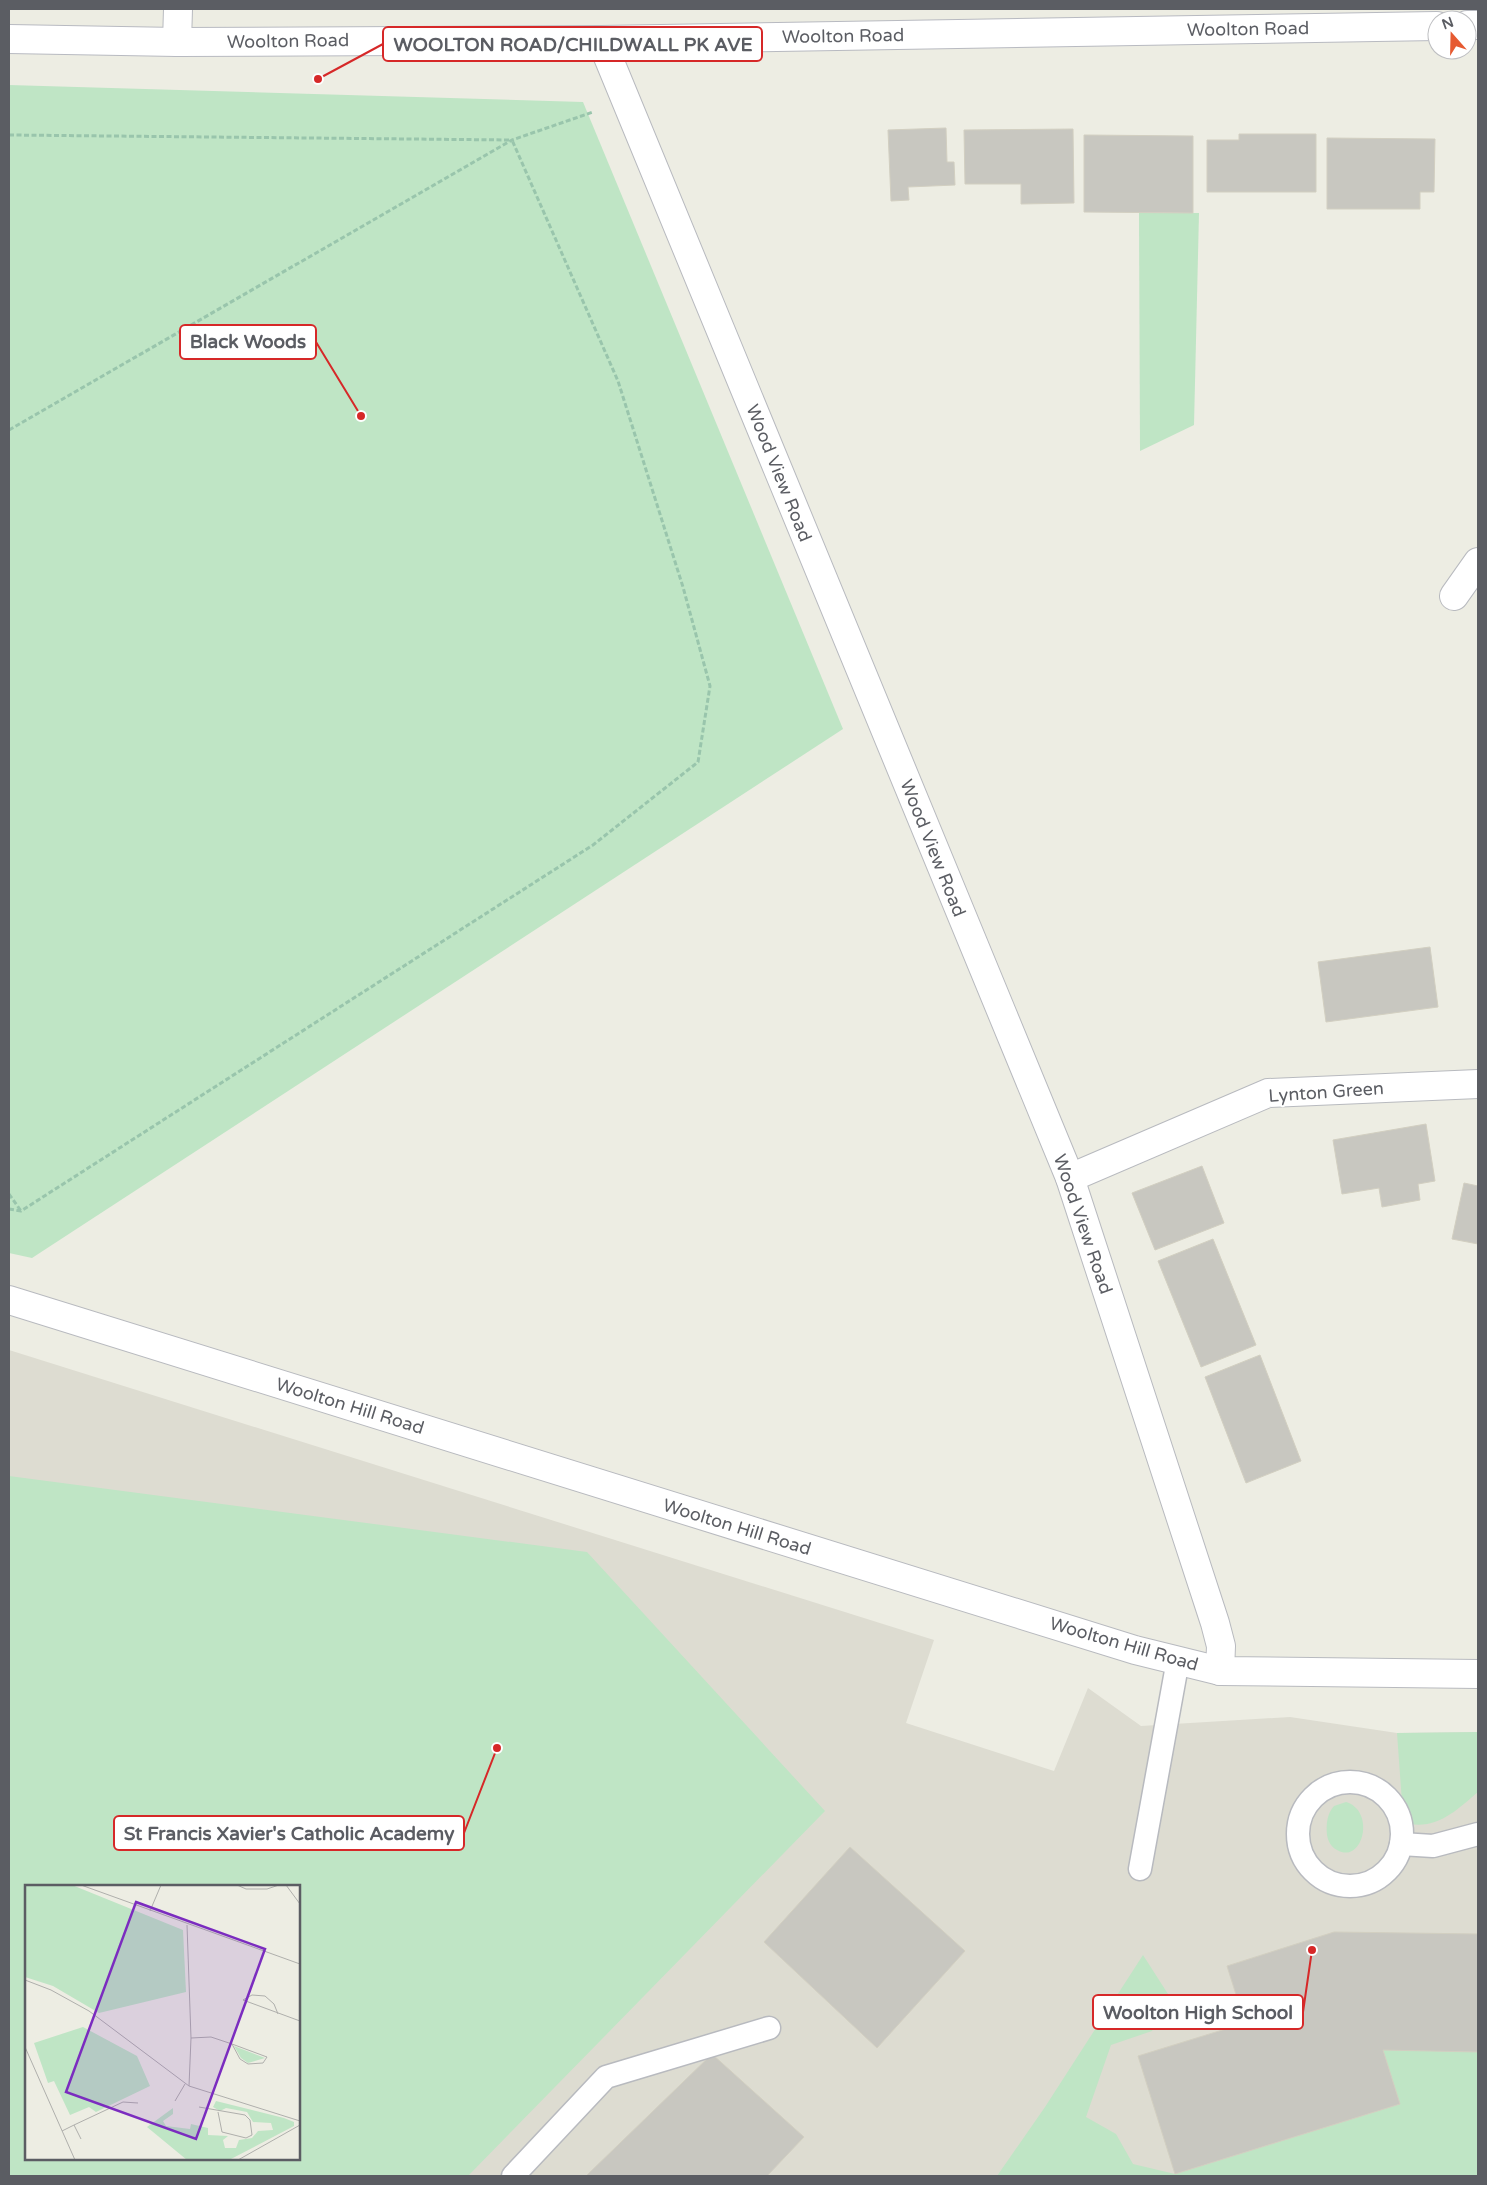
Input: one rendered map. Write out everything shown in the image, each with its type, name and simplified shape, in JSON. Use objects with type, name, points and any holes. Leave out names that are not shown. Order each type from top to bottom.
[{"type":"street","points":[[177,42],[178,9]]},
{"type":"street","name":"Woolton Road","points":[[9,39],[177,42],[601,40],[1427,26]]},
{"type":"street","name":"Wood View Road","points":[[601,40],[1070,1178],[1215,1623],[1221,1646],[1220,1671]]},
{"type":"street","points":[[1478,562],[1454,596],[1478,597]]},
{"type":"street","name":"Lynton Green","points":[[1070,1178],[1268,1093],[1478,1084]]},
{"type":"street","name":"Woolton Hill Road","points":[[9,1300],[1135,1650],[1220,1671],[1478,1674]]},
{"type":"lane","points":[[1140,1869],[1178,1660]]},
{"type":"lane","points":[[1355,1783],[1372,1787],[1386,1797],[1396,1810],[1401,1827],[1401,1844],[1395,1860],[1384,1873],[1370,1882],[1354,1887],[1336,1885],[1321,1877],[1308,1866],[1300,1851],[1298,1834],[1301,1817],[1309,1802],[1322,1790],[1338,1784],[1355,1783]]},
{"type":"lane","points":[[1401,1844],[1433,1846],[1478,1834]]},
{"type":"lane","points":[[512,2176],[606,2077],[769,2028]]},
{"type":"path","points":[[9,430],[512,140],[625,100]]},
{"type":"path","points":[[9,135],[512,140]]},
{"type":"path","points":[[9,1209],[21,1211],[593,845],[698,762],[710,686],[683,587],[618,381],[512,140]]},
{"type":"path","points":[[9,1194],[21,1211]]},
{"type":"shaded area","points":[[9,1350],[934,1640],[906,1723],[1054,1771],[1088,1688],[1141,1726],[1290,1717],[1397,1733],[1478,1732],[1478,2176],[9,2176]]},
{"type":"green space","points":[[9,85],[583,102],[843,729],[32,1258],[9,1253]]},
{"type":"green space","points":[[1139,213],[1199,213],[1194,425],[1140,451]]},
{"type":"green space","points":[[9,1476],[587,1552],[825,1811],[468,2176],[9,2176]]},
{"type":"green space","points":[[1478,1732],[1478,1792],[1455,1811],[1439,1821],[1430,1824],[1410,1824],[1403,1816],[1397,1733]]},
{"type":"green space","points":[[1346,1802],[1355,1807],[1361,1815],[1363,1825],[1359,1844],[1354,1850],[1346,1853],[1331,1846],[1327,1837],[1327,1827],[1328,1816],[1334,1806]]},
{"type":"green space","points":[[1143,1955],[1168,1994],[1163,2010],[1152,2031],[1111,2045],[1086,2117],[1116,2134],[1133,2164],[1175,2174],[1400,2104],[1383,2050],[1478,2052],[1478,2176],[997,2176],[1045,2107]]},
{"type":"building","points":[[946,128],[947,162],[954,162],[955,185],[908,187],[909,200],[891,201],[888,130]]},
{"type":"building","points":[[1073,129],[1074,203],[1021,204],[1021,184],[965,184],[964,130]]},
{"type":"building","points":[[1239,134],[1316,134],[1316,192],[1207,192],[1207,140],[1239,140]]},
{"type":"building","points":[[1084,135],[1193,136],[1193,213],[1084,212]]},
{"type":"building","points":[[1327,138],[1435,139],[1434,192],[1420,192],[1420,209],[1327,209]]},
{"type":"building","points":[[1430,947],[1438,1007],[1326,1022],[1318,962]]},
{"type":"building","points":[[1426,1124],[1435,1181],[1418,1184],[1420,1200],[1382,1207],[1379,1188],[1342,1194],[1333,1140]]},
{"type":"building","points":[[1202,1166],[1224,1223],[1155,1250],[1132,1193]]},
{"type":"building","points":[[1464,1183],[1478,1186],[1478,1244],[1452,1239]]},
{"type":"building","points":[[1213,1239],[1256,1345],[1201,1367],[1158,1261]]},
{"type":"building","points":[[1260,1355],[1301,1461],[1246,1483],[1205,1377]]},
{"type":"building","points":[[850,1847],[965,1951],[877,2048],[764,1942]]},
{"type":"building","points":[[1334,1932],[1478,1934],[1478,2052],[1383,2050],[1400,2104],[1175,2174],[1138,2056],[1245,2023],[1227,1966]]},
{"type":"building","points":[[712,2054],[804,2137],[767,2176],[586,2176]]},
{"type":"place","name":"WOOLTON ROAD/CHILDWALL PK AVE","points":[[318,79]]},
{"type":"place","name":"Black Woods","points":[[361,416]]},
{"type":"place","name":"St Francis Xavier's Catholic Academy","points":[[497,1748]]},
{"type":"place","name":"Woolton High School","points":[[1312,1950]]}]
